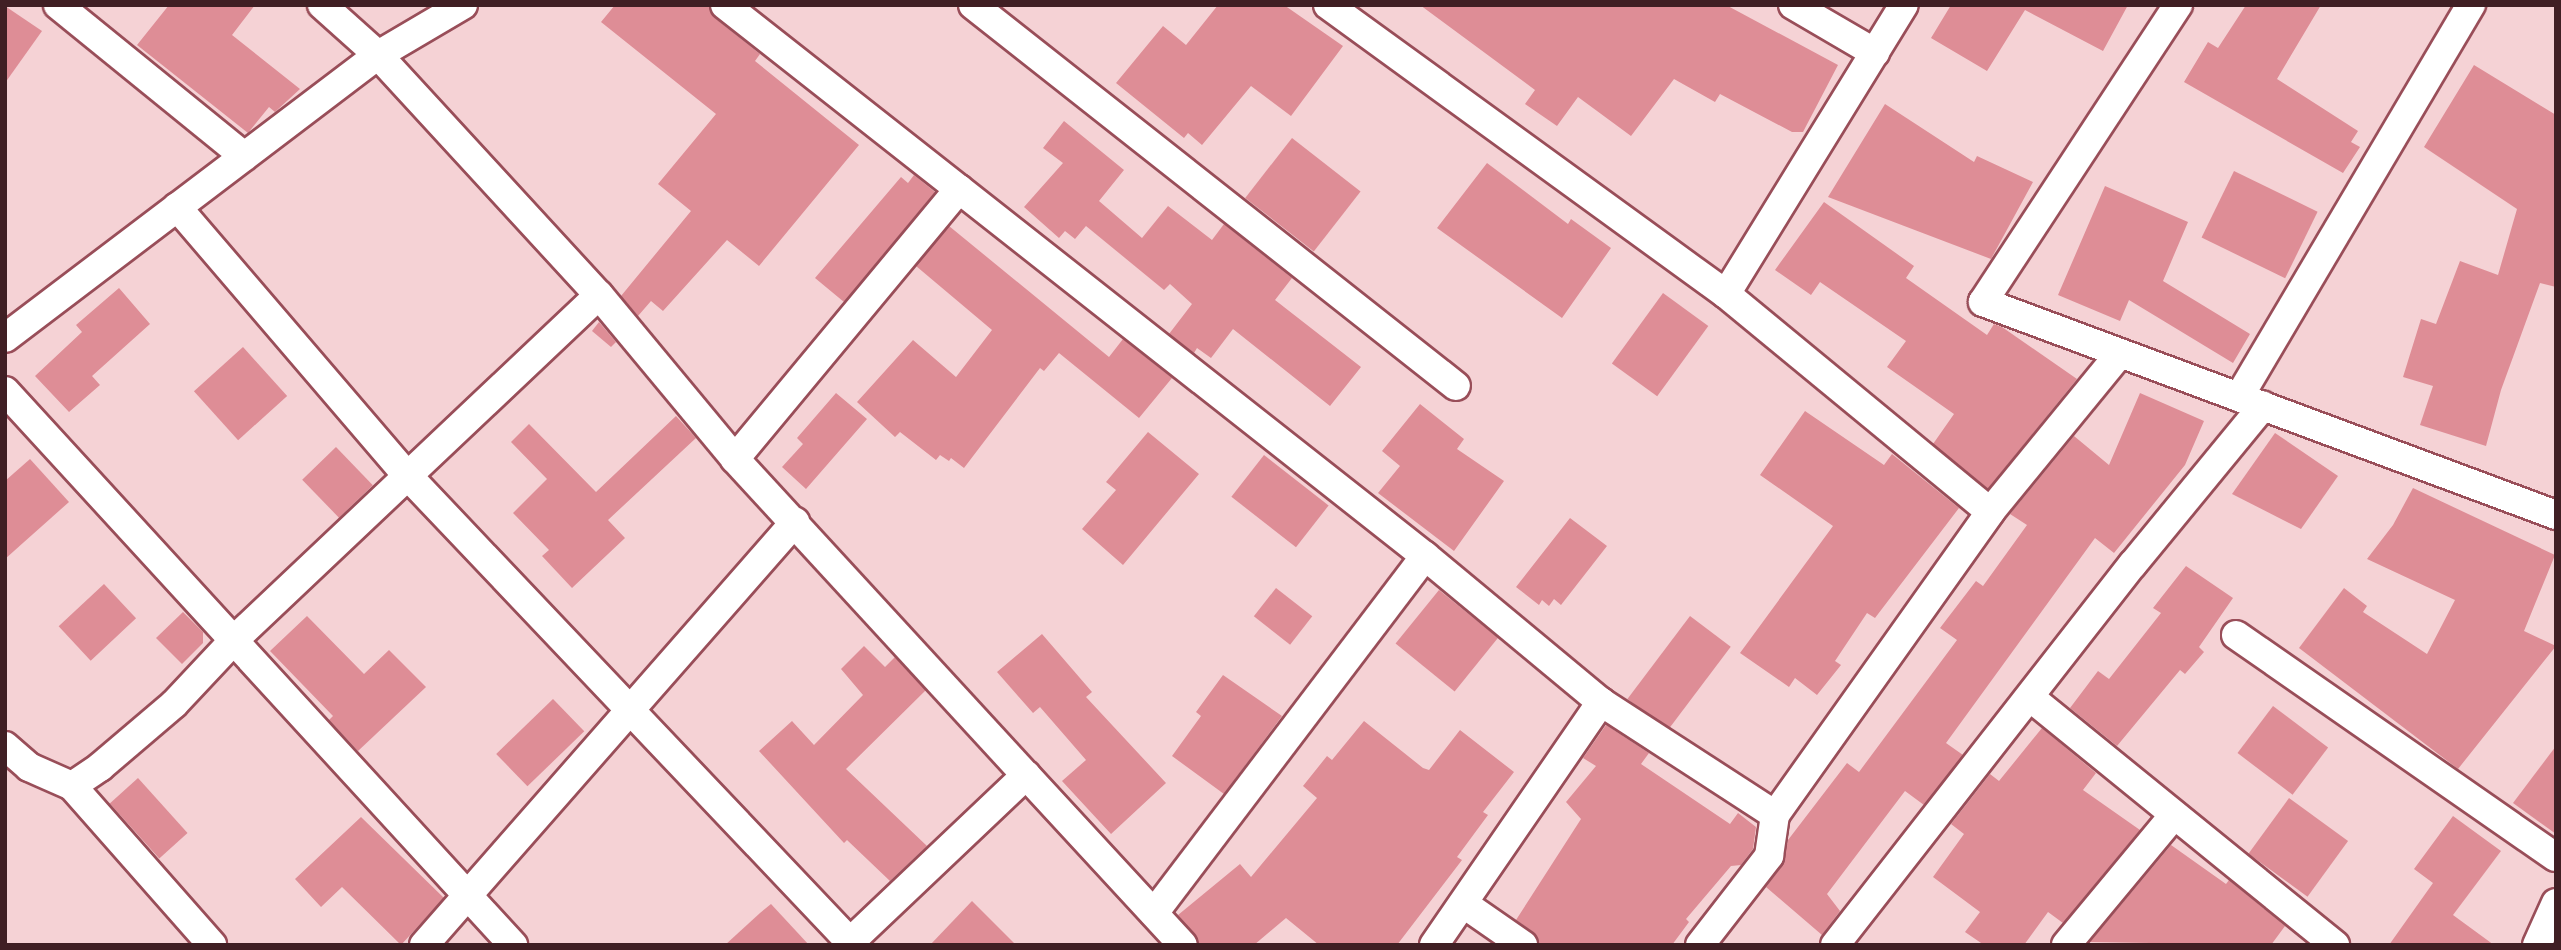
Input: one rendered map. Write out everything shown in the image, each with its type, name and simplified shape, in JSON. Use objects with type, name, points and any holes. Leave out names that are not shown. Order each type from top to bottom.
[{"type":"street","points":[[58,5],[244,156]]},
{"type":"street","points":[[322,5],[378,55],[599,296],[735,459],[1183,945]]},
{"type":"street","points":[[5,338],[378,55],[463,5]]},
{"type":"street","points":[[725,5],[1425,556],[1601,702],[1775,815]]},
{"type":"street","points":[[974,5],[1456,386]]},
{"type":"street","points":[[1328,5],[1726,294],[1990,512]]},
{"type":"street","points":[[1793,5],[1875,53]]},
{"type":"street","points":[[1726,294],[1904,5]]},
{"type":"street","points":[[2178,5],[1983,302],[2556,515]]},
{"type":"street","points":[[1835,945],[2031,698],[2251,402],[2471,5]]},
{"type":"street","points":[[735,459],[959,189]]},
{"type":"street","points":[[177,207],[407,475],[631,707],[850,944],[1026,775]]},
{"type":"street","points":[[72,786],[174,704],[234,640],[599,296]]},
{"type":"street","points":[[1700,945],[1769,856],[1775,815],[1990,512],[2120,354]]},
{"type":"street","points":[[5,391],[513,945]]},
{"type":"street","points":[[424,945],[795,522]]},
{"type":"street","points":[[1154,913],[1425,556]]},
{"type":"street","points":[[2236,635],[2556,857]]},
{"type":"street","points":[[2031,698],[2326,942]]},
{"type":"street","points":[[1434,945],[1601,702]]},
{"type":"street","points":[[5,746],[29,766],[72,786],[212,945]]},
{"type":"street","points":[[2066,945],[2174,815]]},
{"type":"street","points":[[2537,945],[2556,903]]},
{"type":"street","points":[[1464,904],[1523,945]]},
{"type":"building","points":[[169,5],[255,5],[232,35],[300,89],[275,112],[269,107],[248,133],[137,45]]},
{"type":"building","points":[[615,5],[709,5],[715,18],[760,54],[755,61],[859,145],[759,266],[727,240],[663,311],[651,301],[638,316],[621,296],[691,211],[658,184],[716,114],[601,22]]},
{"type":"building","points":[[1218,5],[1284,5],[1343,46],[1291,116],[1251,86],[1202,145],[1188,133],[1184,138],[1116,83],[1163,26],[1186,45]]},
{"type":"building","points":[[1420,5],[1726,5],[1838,65],[1803,132],[1792,132],[1720,94],[1715,102],[1674,79],[1631,136],[1578,97],[1557,126],[1525,104],[1535,90]]},
{"type":"building","points":[[1951,5],[2128,5],[2103,51],[2025,10],[1987,71],[1931,38]]},
{"type":"building","points":[[2246,5],[2321,5],[2277,79],[2358,131],[2351,142],[2360,147],[2343,173],[2184,82],[2208,42],[2218,48]]},
{"type":"building","points":[[5,6],[42,31],[5,83]]},
{"type":"building","points":[[2474,65],[2556,115],[2556,287],[2540,283],[2501,390],[2486,446],[2420,425],[2433,386],[2403,377],[2421,319],[2436,324],[2460,261],[2498,275],[2517,209],[2424,147]]},
{"type":"building","points":[[1885,104],[1974,162],[1977,156],[2033,182],[1991,259],[1828,197]]},
{"type":"building","points":[[1064,121],[1124,170],[1099,201],[1142,238],[1168,206],[1212,240],[1224,224],[1292,278],[1275,300],[1361,367],[1330,406],[1233,329],[1211,358],[1197,348],[1194,353],[1169,334],[1192,304],[1170,284],[1164,290],[1086,226],[1075,239],[1065,231],[1059,238],[1024,207],[1063,163],[1043,148]]},
{"type":"building","points":[[1292,138],[1361,192],[1314,251],[1245,198]]},
{"type":"building","points":[[1487,163],[1568,224],[1571,219],[1611,248],[1562,318],[1437,228]]},
{"type":"building","points":[[2234,171],[2318,212],[2285,278],[2202,238]]},
{"type":"building","points":[[914,175],[935,192],[844,302],[815,278],[901,177],[908,183]]},
{"type":"building","points":[[2105,186],[2188,222],[2163,281],[2250,334],[2233,363],[2129,300],[2120,321],[2058,295]]},
{"type":"building","points":[[1824,202],[1914,266],[1906,278],[1987,335],[1994,324],[2002,327],[2077,379],[1988,489],[1933,444],[1954,414],[1887,367],[1906,341],[1820,282],[1811,295],[1775,270]]},
{"type":"building","points":[[949,226],[1109,357],[1123,339],[1172,378],[1139,418],[1059,353],[1044,371],[1040,368],[964,468],[951,458],[949,461],[940,455],[936,460],[900,432],[895,437],[857,402],[913,340],[956,377],[992,330],[916,266]]},
{"type":"building","points":[[119,288],[150,324],[92,376],[100,385],[69,412],[35,376],[82,332],[76,325]]},
{"type":"building","points":[[1663,293],[1708,326],[1657,396],[1612,363]]},
{"type":"building","points":[[599,322],[616,342],[611,347],[592,331]]},
{"type":"building","points":[[243,347],[287,396],[238,440],[194,391]]},
{"type":"building","points":[[836,393],[867,419],[806,489],[782,467],[803,444],[797,438]]},
{"type":"building","points":[[2140,393],[2204,421],[2185,465],[2114,553],[2095,538],[1946,743],[1963,755],[1924,805],[1905,791],[1827,894],[1840,911],[1822,935],[1766,887],[1782,866],[1788,840],[1847,763],[1859,772],[1957,640],[1940,628],[1976,581],[1983,586],[2027,525],[2010,514],[2074,436],[2109,465]]},
{"type":"building","points":[[1420,404],[1464,439],[1457,449],[1504,481],[1454,551],[1378,493],[1400,466],[1382,451]]},
{"type":"building","points":[[1805,411],[1884,465],[1892,454],[1959,508],[1875,618],[1867,613],[1835,661],[1841,665],[1817,695],[1795,678],[1789,687],[1740,653],[1833,526],[1760,475]]},
{"type":"building","points":[[676,416],[696,438],[608,520],[625,538],[572,588],[542,556],[549,550],[513,513],[547,479],[511,442],[529,424],[596,492]]},
{"type":"building","points":[[1148,432],[1199,474],[1123,565],[1082,529],[1116,490],[1106,482]]},
{"type":"building","points":[[2275,433],[2338,476],[2301,529],[2232,494]]},
{"type":"building","points":[[336,447],[373,485],[339,518],[302,480]]},
{"type":"building","points":[[1264,455],[1329,505],[1296,547],[1231,497]]},
{"type":"building","points":[[30,459],[69,502],[5,559],[5,481]]},
{"type":"building","points":[[2413,488],[2555,555],[2524,631],[2556,646],[2458,769],[2299,648],[2344,588],[2367,606],[2363,612],[2427,654],[2455,600],[2367,559],[2393,525]]},
{"type":"building","points":[[1570,518],[1607,546],[1561,605],[1554,599],[1549,606],[1542,600],[1539,605],[1516,587]]},
{"type":"building","points":[[2186,566],[2233,598],[2199,647],[2204,652],[2185,674],[2180,670],[2117,746],[2070,708],[2098,671],[2109,679],[2161,613],[2153,608]]},
{"type":"building","points":[[104,584],[136,618],[91,661],[59,626]]},
{"type":"building","points":[[1276,588],[1312,616],[1290,645],[1254,616]]},
{"type":"building","points":[[1439,590],[1498,638],[1455,691],[1396,644]]},
{"type":"building","points":[[183,612],[203,632],[203,643],[182,664],[156,638]]},
{"type":"building","points":[[307,616],[364,674],[389,650],[426,687],[358,751],[329,720],[333,716],[270,651]]},
{"type":"building","points":[[1690,616],[1731,647],[1668,730],[1627,699]]},
{"type":"building","points":[[1042,634],[1092,692],[1086,697],[1166,783],[1111,834],[1062,781],[1086,760],[1040,707],[1033,713],[997,672]]},
{"type":"building","points":[[864,646],[885,667],[895,657],[926,690],[846,769],[927,846],[890,881],[847,840],[844,843],[759,751],[792,721],[814,745],[863,695],[841,669]]},
{"type":"building","points":[[1223,675],[1282,716],[1224,794],[1172,756],[1201,716],[1196,712]]},
{"type":"building","points":[[553,699],[584,731],[527,786],[496,754]]},
{"type":"building","points":[[2273,706],[2328,748],[2293,795],[2237,753]]},
{"type":"building","points":[[1364,721],[1423,768],[1429,770],[1460,730],[1514,772],[1483,812],[1488,815],[1457,857],[1462,860],[1397,945],[1319,945],[1286,918],[1254,945],[1199,945],[1178,915],[1240,864],[1251,877],[1317,798],[1303,786],[1327,756],[1332,760]]},
{"type":"building","points":[[1606,725],[1649,753],[1641,764],[1730,824],[1738,813],[1756,827],[1753,849],[1741,865],[1731,866],[1686,919],[1689,922],[1672,945],[1539,945],[1533,932],[1516,920],[1581,819],[1566,802],[1596,766],[1583,758]]},
{"type":"building","points":[[2042,728],[2096,773],[2083,790],[2140,830],[2063,923],[2048,912],[2024,945],[1984,945],[1965,932],[1980,912],[1933,877],[1964,834],[1951,824],[1990,774],[1999,781]]},
{"type":"building","points":[[2556,746],[2556,834],[2513,803]]},
{"type":"building","points":[[138,778],[188,833],[159,858],[110,803]]},
{"type":"building","points":[[2289,798],[2348,841],[2308,897],[2248,854]]},
{"type":"building","points":[[2453,816],[2501,851],[2453,915],[2494,945],[2389,945],[2433,883],[2414,869]]},
{"type":"building","points":[[361,817],[444,898],[401,945],[342,887],[321,907],[295,879]]},
{"type":"building","points":[[2171,845],[2226,884],[2229,880],[2285,926],[2271,945],[2090,942]]},
{"type":"building","points":[[972,901],[1016,945],[930,945]]},
{"type":"building","points":[[771,904],[809,945],[725,945],[760,913]]}]
